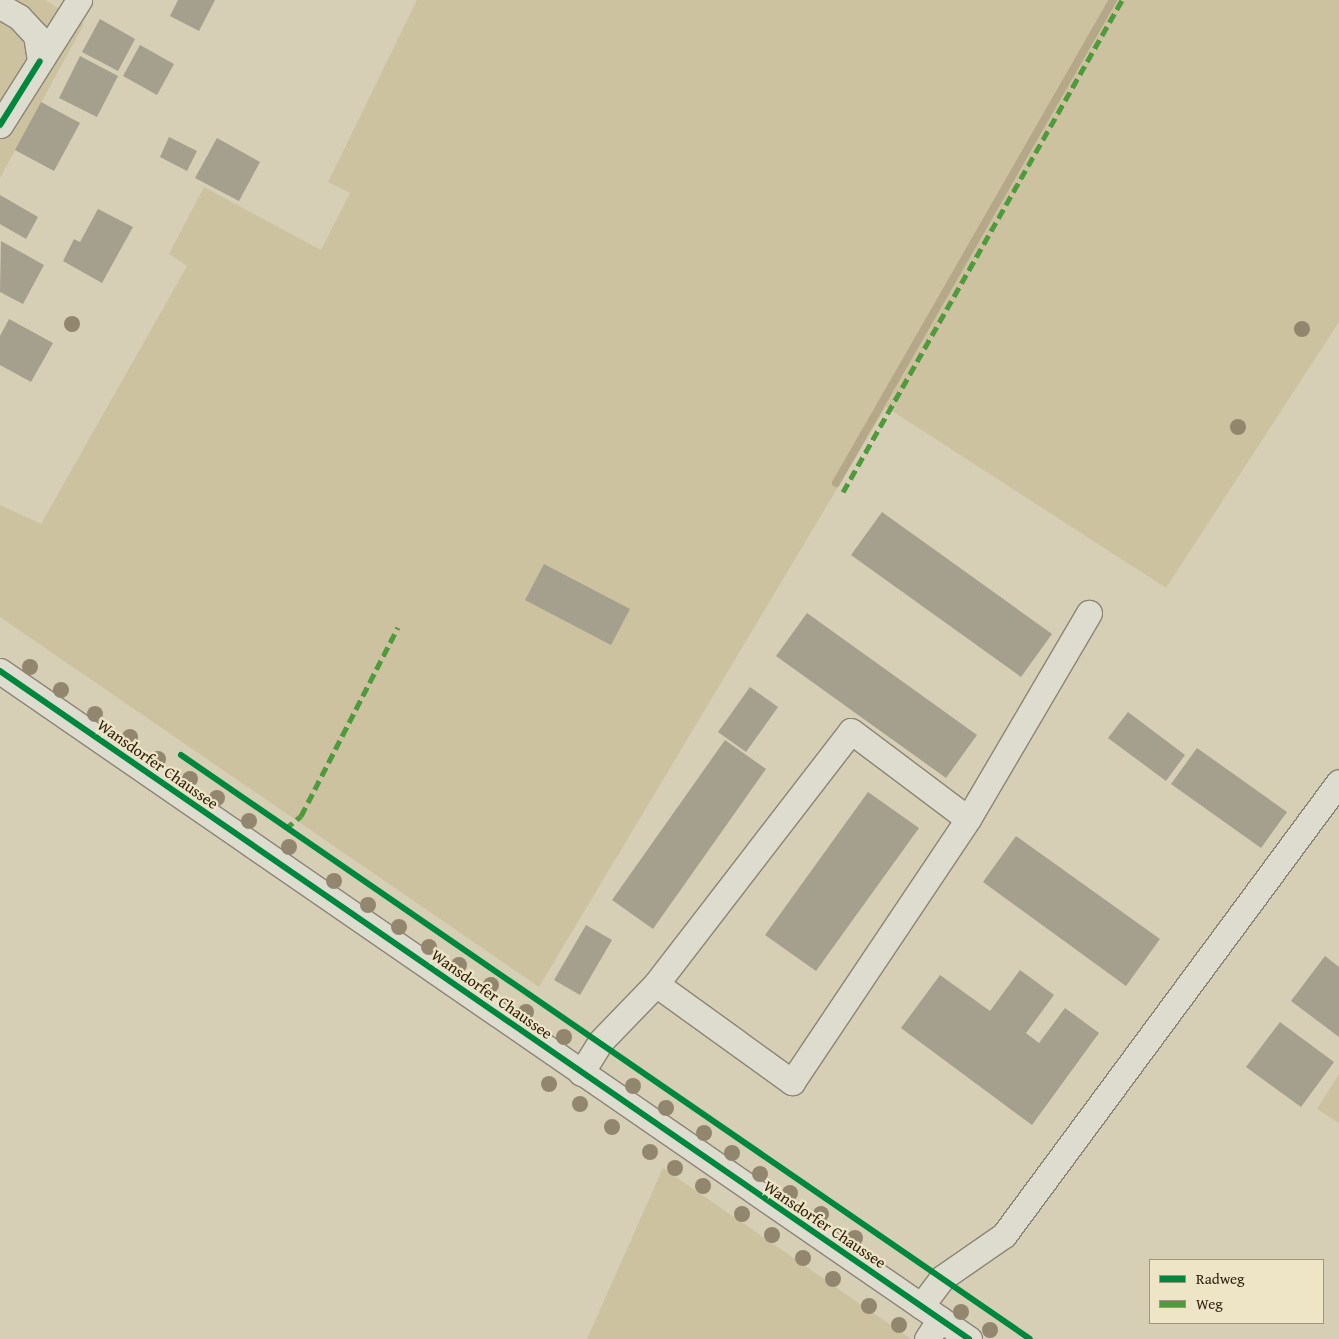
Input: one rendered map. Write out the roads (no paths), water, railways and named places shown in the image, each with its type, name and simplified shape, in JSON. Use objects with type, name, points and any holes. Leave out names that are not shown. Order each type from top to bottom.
[{"type":"street","points":[[0,125],[79,0]]},
{"type":"street","points":[[0,6],[19,17],[36,35],[40,61]]},
{"type":"street","points":[[656,984],[792,1082],[968,819],[1089,613]]},
{"type":"street","name":"Wansdorfer Chaussee","points":[[0,671],[581,1073],[929,1321],[969,1339]]},
{"type":"street","points":[[581,1073],[600,1042],[656,984],[851,731],[968,819]]},
{"type":"street","points":[[929,1321],[942,1278],[1004,1235],[1339,782]]},
{"type":"waterway","points":[[836,483],[1113,0]]}]
